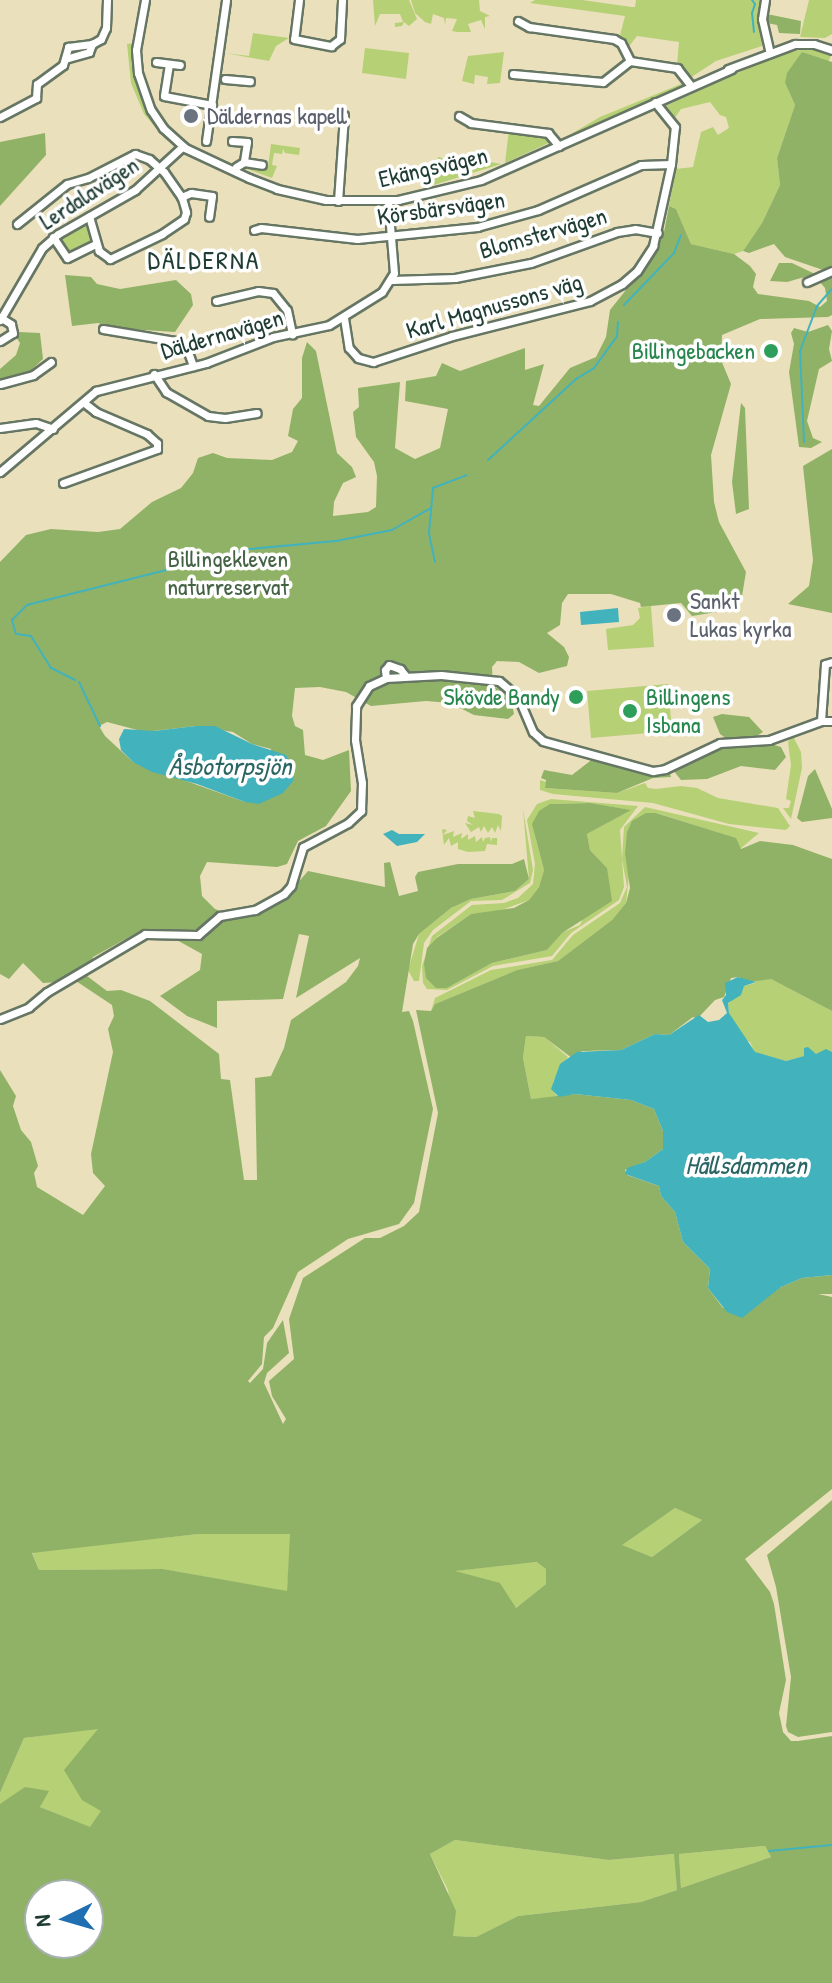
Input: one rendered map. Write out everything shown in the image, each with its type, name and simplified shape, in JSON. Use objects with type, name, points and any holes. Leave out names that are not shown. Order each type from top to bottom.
[{"type":"street","points":[[0,117],[36,98],[37,84],[65,59],[65,51],[72,44],[92,44],[104,35],[107,0]]},
{"type":"street","name":"Ekängsvägen","points":[[145,0],[136,50],[141,86],[157,120],[183,146],[277,189],[338,201],[388,201],[481,180],[770,53],[801,43],[832,50]]},
{"type":"street","points":[[206,141],[226,0]]},
{"type":"street","points":[[299,0],[294,39],[331,46],[340,39],[342,0]]},
{"type":"street","points":[[765,0],[762,19],[770,53]]},
{"type":"street","points":[[518,21],[529,27],[614,39],[621,43],[630,61]]},
{"type":"street","points":[[513,74],[603,82],[630,61],[677,68],[691,86]]},
{"type":"street","points":[[156,62],[180,65]]},
{"type":"street","points":[[169,64],[164,96],[212,105]]},
{"type":"street","points":[[225,79],[250,81]]},
{"type":"street","name":"Karl Magnussons väg","points":[[344,318],[347,342],[353,354],[365,361],[379,361],[452,336],[604,295],[637,271],[658,233],[675,127],[655,102]]},
{"type":"street","points":[[338,201],[344,115]]},
{"type":"street","points":[[459,116],[471,123],[548,133],[559,146]]},
{"type":"street","points":[[221,117],[244,119]]},
{"type":"street","points":[[232,141],[247,142],[244,162]]},
{"type":"street","name":"Lerdalavägen","points":[[1,318],[33,259],[53,237],[135,190],[183,146]]},
{"type":"street","points":[[17,224],[67,184],[88,178],[130,155],[144,157],[161,169],[181,197],[186,216],[162,234],[110,259],[102,256],[96,244],[89,216]]},
{"type":"street","points":[[236,167],[244,162],[262,165]]},
{"type":"street","name":"Körsbärsvägen","points":[[254,230],[261,228],[347,239],[477,227],[515,218],[641,165],[671,164]]},
{"type":"street","points":[[181,197],[191,193],[212,196],[209,217]]},
{"type":"street","points":[[388,201],[392,280]]},
{"type":"street","name":"Blomstervägen","points":[[392,280],[447,279],[515,267],[627,230],[658,233]]},
{"type":"street","points":[[53,237],[67,258],[96,244]]},
{"type":"street","points":[[807,282],[832,271]]},
{"type":"street","name":"Däldernavägen","points":[[0,472],[103,387],[193,366],[262,340],[344,318],[382,292],[392,280]]},
{"type":"street","points":[[216,301],[258,291],[273,293],[287,310],[292,334]]},
{"type":"street","points":[[0,341],[13,333],[11,324],[1,318]]},
{"type":"street","points":[[103,329],[175,341],[188,352],[193,366]]},
{"type":"street","points":[[0,384],[33,375],[51,362]]},
{"type":"street","points":[[154,374],[166,392],[208,416],[225,418],[257,413]]},
{"type":"street","points":[[63,483],[157,449],[157,443],[147,434],[96,412],[83,402]]},
{"type":"street","points":[[0,428],[36,423],[53,429]]},
{"type":"street","points":[[821,721],[829,663]]},
{"type":"street","points":[[0,1019],[29,1007],[47,992],[143,935],[198,935],[220,916],[255,910],[284,894],[291,886],[303,847],[348,823],[361,811],[362,783],[355,740],[356,706],[369,686],[386,678],[385,670],[389,665],[400,669],[405,675],[499,681],[512,690],[533,732],[543,741],[619,759],[644,769],[665,769],[720,743],[763,741],[821,721],[832,721]]},
{"type":"green space","points":[[373,0],[409,0],[417,19],[409,26],[404,22],[402,26],[395,27],[395,23],[403,22],[400,14],[380,14],[375,26]]},
{"type":"green space","points":[[411,0],[479,0],[480,11],[490,16],[485,17],[485,29],[481,20],[468,24],[471,32],[452,31],[457,19],[446,18],[445,25],[444,18],[433,14],[431,24],[425,22],[415,13]]},
{"type":"green space","points":[[535,0],[582,0],[635,7],[636,0],[760,0],[762,46],[716,61],[690,78],[677,65],[679,42],[637,36],[630,45],[629,54],[619,39],[625,16],[530,3]]},
{"type":"green space","points":[[809,0],[832,0],[832,34],[825,38],[800,37]]},
{"type":"green space","points":[[767,14],[801,21],[800,34],[779,33],[777,25],[767,23]]},
{"type":"green space","points":[[253,33],[289,38],[276,46],[269,61],[225,53],[249,56]]},
{"type":"green space","points":[[134,43],[139,88],[167,141],[144,114],[131,83],[127,44]]},
{"type":"green space","points":[[365,48],[409,53],[406,79],[362,73]]},
{"type":"green space","points":[[808,48],[831,56],[828,62],[802,52],[785,83],[795,105],[777,158],[780,185],[762,223],[743,251],[734,254],[691,244],[676,209],[669,206],[676,169],[693,167],[701,132],[713,127],[718,135],[729,128],[726,117],[720,115],[710,102],[681,109],[674,119],[661,108],[775,56]]},
{"type":"green space","points":[[504,52],[500,83],[487,84],[488,77],[475,75],[474,84],[462,81],[468,56]]},
{"type":"green space","points":[[802,52],[832,62],[832,270],[826,271],[785,257],[774,244],[749,253],[743,251],[762,223],[780,185],[777,158],[795,105],[785,83],[787,73]]},
{"type":"green space","points":[[686,82],[685,85],[561,140],[600,117]]},
{"type":"green space","points":[[509,129],[545,134],[553,141],[505,163]]},
{"type":"green space","points":[[45,133],[46,155],[0,206],[0,142]]},
{"type":"green space","points":[[271,144],[300,148],[299,155],[285,153],[283,149],[282,154],[274,153],[272,165],[277,166],[272,178],[241,167],[243,164],[268,167]]},
{"type":"green space","points":[[438,157],[474,165],[480,160],[501,164],[434,185]]},
{"type":"green space","name":"Billingekleven naturreservat","points":[[669,206],[676,209],[691,244],[734,254],[750,266],[756,274],[753,287],[758,294],[809,301],[820,307],[827,301],[825,288],[819,281],[821,276],[832,273],[832,315],[760,319],[722,335],[721,360],[731,384],[711,455],[714,502],[719,522],[746,572],[741,602],[723,611],[692,616],[681,603],[641,607],[640,603],[611,594],[568,594],[562,603],[560,625],[547,633],[564,647],[569,657],[567,666],[539,673],[519,662],[497,661],[492,667],[493,685],[511,699],[514,714],[508,719],[474,715],[450,703],[426,701],[371,706],[346,692],[320,687],[295,688],[292,716],[295,726],[303,730],[305,755],[323,760],[349,750],[351,791],[326,826],[298,841],[287,864],[277,867],[207,862],[200,876],[202,896],[215,909],[237,917],[260,913],[281,902],[308,871],[385,887],[384,863],[390,862],[399,896],[418,891],[415,877],[418,872],[458,864],[512,864],[524,859],[529,879],[515,891],[471,899],[451,908],[419,934],[413,944],[402,1012],[409,1011],[413,1021],[433,1109],[414,1203],[399,1224],[348,1239],[298,1272],[273,1328],[264,1337],[262,1364],[248,1381],[250,1383],[263,1369],[267,1343],[283,1320],[289,1353],[267,1373],[264,1383],[283,1424],[286,1419],[272,1396],[269,1381],[294,1359],[289,1319],[303,1278],[365,1238],[380,1238],[404,1226],[419,1212],[438,1113],[416,1010],[431,1011],[435,1004],[517,970],[558,961],[612,920],[626,903],[630,888],[625,854],[627,832],[632,821],[646,813],[656,813],[736,838],[741,849],[760,841],[793,845],[832,859],[832,1011],[771,979],[747,982],[739,977],[731,978],[724,997],[715,1000],[697,1019],[693,1017],[669,1035],[655,1034],[621,1050],[582,1051],[572,1058],[544,1037],[526,1036],[523,1058],[531,1099],[575,1094],[631,1100],[654,1109],[663,1131],[663,1149],[645,1162],[625,1170],[627,1175],[659,1186],[661,1196],[675,1212],[683,1242],[710,1269],[708,1288],[723,1308],[758,1303],[781,1287],[802,1278],[832,1275],[832,1294],[818,1294],[832,1297],[832,1489],[745,1559],[770,1592],[774,1604],[786,1680],[779,1713],[783,1732],[791,1741],[832,1736],[832,1983],[0,1983],[0,1804],[25,1787],[49,1791],[40,1807],[90,1827],[101,1811],[82,1800],[64,1770],[98,1729],[24,1738],[0,1793],[0,1070],[16,1096],[13,1106],[21,1130],[31,1142],[38,1166],[34,1173],[37,1187],[83,1215],[105,1186],[93,1173],[91,1154],[113,1052],[108,1029],[114,1016],[112,1005],[76,981],[43,983],[23,963],[9,979],[0,974],[0,562],[26,535],[51,529],[98,532],[120,529],[152,502],[181,488],[193,473],[198,458],[213,453],[227,458],[272,460],[292,452],[298,441],[288,436],[293,409],[302,398],[302,358],[307,342],[316,351],[337,453],[352,467],[356,477],[343,483],[334,502],[333,516],[368,512],[376,507],[377,476],[374,462],[356,437],[353,412],[359,407],[358,388],[400,382],[395,448],[415,459],[440,448],[448,409],[405,401],[406,381],[436,376],[442,363],[460,371],[525,348],[525,370],[544,364],[533,405],[539,406],[570,368],[596,357],[606,337],[610,310],[653,256],[664,232]],"holes":[[[107,722],[145,732],[196,726],[233,732],[252,744],[271,749],[263,802],[245,802],[133,762],[105,736],[99,726]],[[157,929],[202,954],[200,970],[160,996],[187,1016],[217,1028],[217,1001],[283,999],[299,934],[309,936],[296,998],[360,958],[346,982],[291,1020],[284,1048],[271,1076],[255,1078],[257,1180],[244,1180],[230,1080],[221,1079],[219,1054],[150,1001],[121,990],[107,991],[87,976],[93,957],[140,931]],[[675,1508],[702,1520],[652,1557],[622,1545]],[[198,1534],[290,1534],[287,1591],[163,1569],[39,1570],[32,1553]],[[537,1562],[546,1569],[546,1584],[516,1608],[500,1583],[455,1571]],[[455,1840],[609,1860],[674,1854],[677,1890],[641,1902],[518,1916],[476,1937],[453,1936],[456,1911],[430,1854]],[[765,1846],[771,1857],[681,1888],[679,1854]]]},
{"type":"green space","points":[[84,223],[89,226],[93,243],[68,257],[56,240]]},
{"type":"green space","points":[[779,263],[792,263],[815,274],[787,282],[770,281]]},
{"type":"green space","points":[[65,275],[91,277],[97,284],[120,289],[176,280],[191,294],[193,305],[175,332],[112,328],[98,323],[72,326]]},
{"type":"green space","points":[[828,325],[832,331],[829,349],[832,361],[819,369],[807,421],[813,438],[822,442],[811,448],[799,447],[789,372],[794,344],[791,333],[794,328],[808,332]]},
{"type":"green space","points":[[19,332],[40,333],[43,359],[27,374],[0,382],[0,369],[16,355],[20,343],[16,337]]},
{"type":"green space","points":[[741,403],[745,408],[749,509],[736,514],[732,482]]},
{"type":"green space","points":[[832,449],[832,613],[788,604],[809,586],[813,560],[803,466]]},
{"type":"green space","points":[[651,606],[654,647],[608,650],[606,629],[633,625],[640,618],[638,608]]},
{"type":"green space","name":"Billingens Isbana","points":[[668,684],[672,731],[591,738],[587,691]]},
{"type":"green space","points":[[722,714],[749,717],[763,732],[750,740],[727,739],[720,734],[713,717]]},
{"type":"green space","points":[[793,736],[801,752],[802,768],[791,819],[783,808],[789,808],[791,801],[786,799],[791,765],[788,742]]},
{"type":"green space","points":[[726,744],[771,744],[781,747],[786,757],[775,770],[741,766],[707,779],[681,780],[673,770]]},
{"type":"green space","points":[[594,758],[651,774],[669,771],[671,777],[653,778],[617,793],[545,788],[546,780],[541,778],[544,770],[572,775]]},
{"type":"green space","points":[[815,769],[832,809],[832,818],[802,822],[797,818],[808,776]]},
{"type":"green space","points":[[540,780],[546,782],[545,788],[617,793],[645,783],[648,788],[656,789],[697,788],[718,798],[778,808],[790,826],[786,830],[729,824],[653,803],[553,794],[540,790]]},
{"type":"green space","points":[[551,799],[638,806],[620,830],[624,887],[619,900],[571,933],[552,956],[493,966],[447,990],[427,989],[423,983],[422,966],[432,936],[472,905],[504,903],[518,898],[533,884],[535,864],[527,820],[537,804]],"holes":[[[589,803],[630,810],[587,834],[590,850],[607,868],[580,925],[561,933],[547,950],[492,963],[447,988],[436,987],[437,937],[471,914],[496,912],[529,900],[539,887],[544,870],[536,839],[551,804]]]},
{"type":"green space","points":[[590,803],[631,810],[587,834],[590,850],[607,868],[612,901],[562,933],[547,950],[492,963],[447,988],[436,988],[426,978],[424,964],[427,948],[438,937],[471,914],[514,908],[529,900],[539,887],[544,870],[532,824],[539,811],[550,804]]},
{"type":"green space","points":[[645,807],[759,833],[740,849],[735,838],[657,813],[629,875],[626,903],[612,920],[558,961],[517,970],[435,1004],[431,1011],[435,998],[491,970],[552,960],[573,935],[620,903],[627,887],[622,859],[624,827]]},
{"type":"green space","points":[[523,809],[533,870],[530,883],[502,900],[471,901],[433,930],[424,943],[419,981],[414,981],[408,970],[419,934],[451,908],[471,899],[515,891],[529,879]]},
{"type":"green space","points":[[473,811],[502,816],[501,831],[498,825],[495,833],[492,827],[488,833],[484,826],[481,832],[479,827],[471,832],[465,823],[473,825],[467,821],[468,816],[475,818]]},
{"type":"green space","points":[[442,829],[447,830],[443,835],[454,831],[453,837],[462,833],[461,839],[468,834],[468,840],[475,836],[476,842],[482,837],[483,842],[485,838],[490,837],[491,842],[492,838],[497,838],[497,845],[487,844],[485,851],[468,852],[458,849],[458,842],[451,846],[449,838],[444,845]]},
{"type":"green space","points":[[771,979],[832,1011],[832,1052],[816,1054],[808,1048],[804,1056],[786,1061],[755,1053],[750,1042],[743,1039],[729,1013],[728,1004],[744,986],[755,983],[754,980]]},
{"type":"green space","points":[[526,1036],[544,1037],[568,1057],[553,1082],[555,1094],[559,1097],[531,1099],[523,1058]]},
{"type":"green space","points":[[832,1500],[832,1732],[798,1737],[788,1732],[786,1726],[791,1677],[776,1587],[767,1555]]},
{"type":"green space","points":[[675,1508],[702,1520],[652,1557],[621,1545]]},
{"type":"green space","points":[[198,1534],[291,1534],[287,1592],[163,1569],[39,1570],[32,1552]]},
{"type":"green space","points":[[538,1562],[546,1569],[546,1584],[516,1608],[451,1571]]},
{"type":"green space","points":[[99,1728],[102,1811],[90,1828],[40,1807],[48,1791],[0,1804],[0,1793],[24,1738]]},
{"type":"green space","points":[[455,1840],[609,1860],[675,1854],[677,1890],[641,1902],[518,1916],[476,1937],[453,1936],[448,1890],[430,1854]]},
{"type":"green space","points":[[765,1846],[771,1857],[681,1888],[679,1854]]},
{"type":"water","points":[[618,608],[619,622],[581,625],[580,612]]},
{"type":"water","name":"Åsbotorpsjön","points":[[215,726],[252,744],[286,755],[294,769],[293,781],[283,793],[259,804],[245,802],[152,772],[133,762],[121,750],[119,739],[124,729],[154,731]]},
{"type":"water","points":[[392,830],[399,834],[425,834],[417,842],[397,846],[383,834]]},
{"type":"water","name":"Hållsdammen","points":[[738,977],[756,982],[744,986],[741,995],[728,1003],[729,1013],[755,1052],[786,1061],[804,1056],[804,1048],[808,1047],[816,1054],[826,1049],[832,1052],[832,1275],[802,1278],[781,1287],[742,1318],[727,1312],[708,1288],[710,1269],[683,1242],[675,1212],[661,1196],[659,1186],[625,1174],[627,1168],[645,1162],[663,1149],[663,1131],[654,1109],[631,1100],[575,1094],[559,1097],[551,1089],[560,1064],[577,1052],[621,1050],[655,1034],[669,1035],[699,1015],[708,1022],[719,1020],[727,1013],[722,1000],[726,995],[725,983]]},
{"type":"waterway","points":[[752,0],[755,4],[752,13],[754,32]]},
{"type":"waterway","points":[[624,305],[674,253],[681,235]]},
{"type":"waterway","points":[[804,442],[800,351],[817,306],[832,289]]},
{"type":"waterway","points":[[488,460],[576,379],[594,368],[617,336],[618,322]]},
{"type":"waterway","points":[[435,562],[429,533],[433,488],[467,475]]},
{"type":"waterway","points":[[75,680],[51,668],[31,636],[16,634],[12,620],[27,605],[250,549],[336,541],[392,530],[431,508]]},
{"type":"waterway","points":[[79,682],[100,726]]},
{"type":"waterway","points":[[769,1851],[832,1845]]},
{"type":"place","name":"Däldernas kapell","points":[[191,116]]},
{"type":"place","name":"Billingebacken","points":[[771,351]]},
{"type":"place","name":"Sankt Lukas kyrka","points":[[674,615]]},
{"type":"place","name":"Skövde Bandy","points":[[576,697]]},
{"type":"place","name":"Billingens Isbana","points":[[630,711]]},
{"type":"district","name":"DÄLDERNA","points":[[204,260]]}]
